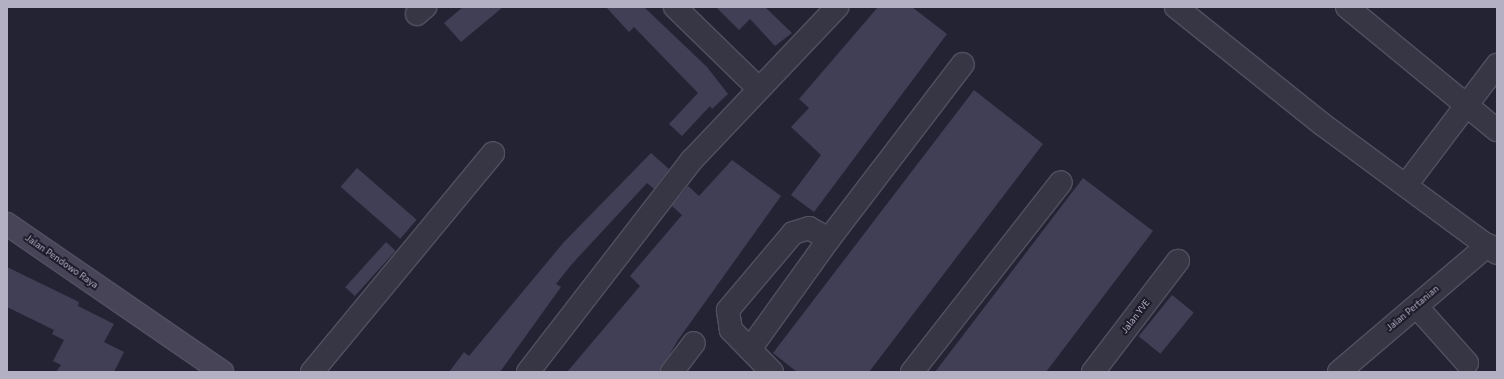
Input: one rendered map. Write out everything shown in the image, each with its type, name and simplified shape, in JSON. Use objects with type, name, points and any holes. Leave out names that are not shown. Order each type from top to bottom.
[{"type":"street","points":[[675,7],[758,88]]},
{"type":"street","points":[[1176,7],[1406,185],[1492,249]]},
{"type":"street","points":[[1347,7],[1466,107],[1497,130]]},
{"type":"street","points":[[528,372],[659,199],[758,88],[833,8]]},
{"type":"street","points":[[750,349],[829,239],[963,64]]},
{"type":"street","points":[[1406,185],[1497,65]]},
{"type":"street","points":[[312,372],[494,153]]},
{"type":"street","points":[[912,372],[1060,182]]},
{"type":"street","name":"Jalan Pendowo Raya","points":[[7,224],[115,300],[222,372]]},
{"type":"street","points":[[772,372],[731,330],[728,310],[793,233],[809,228],[829,239]]},
{"type":"street","name":"Jalan Pertanian","points":[[1348,369],[1417,307],[1492,249]]},
{"type":"street","name":"Jalan YVE","points":[[1093,372],[1178,261]]},
{"type":"street","points":[[1417,307],[1467,363]]},
{"type":"street","points":[[672,372],[694,343]]},
{"type":"building","points":[[463,7],[503,7],[461,42],[444,23]]},
{"type":"building","points":[[606,7],[644,7],[707,67],[728,94],[712,109],[710,106],[682,136],[669,124],[698,93],[634,27],[629,32]]},
{"type":"building","points":[[716,7],[765,7],[792,33],[775,46],[750,19],[739,30]]},
{"type":"building","points":[[878,7],[912,7],[947,34],[814,212],[791,195],[821,155],[791,127],[809,108],[799,99]]},
{"type":"building","points":[[974,90],[1043,144],[869,372],[797,372],[773,353]]},
{"type":"building","points":[[651,153],[669,169],[654,189],[647,183],[572,264],[556,284],[561,287],[500,372],[449,372],[464,352],[469,356],[564,242]]},
{"type":"building","points":[[732,160],[781,196],[678,340],[660,371],[567,372],[640,286],[630,276],[682,215],[672,206],[688,186],[699,196]]},
{"type":"building","points":[[357,168],[417,220],[400,239],[341,187]]},
{"type":"building","points":[[1083,178],[1153,231],[1046,372],[935,372]]},
{"type":"building","points":[[386,242],[396,251],[355,296],[345,287]]},
{"type":"building","points":[[7,267],[79,302],[78,306],[114,324],[104,342],[124,352],[114,372],[56,372],[61,365],[53,361],[64,340],[52,334],[54,330],[7,307]]},
{"type":"building","points":[[1172,295],[1194,313],[1160,354],[1139,336]]}]
